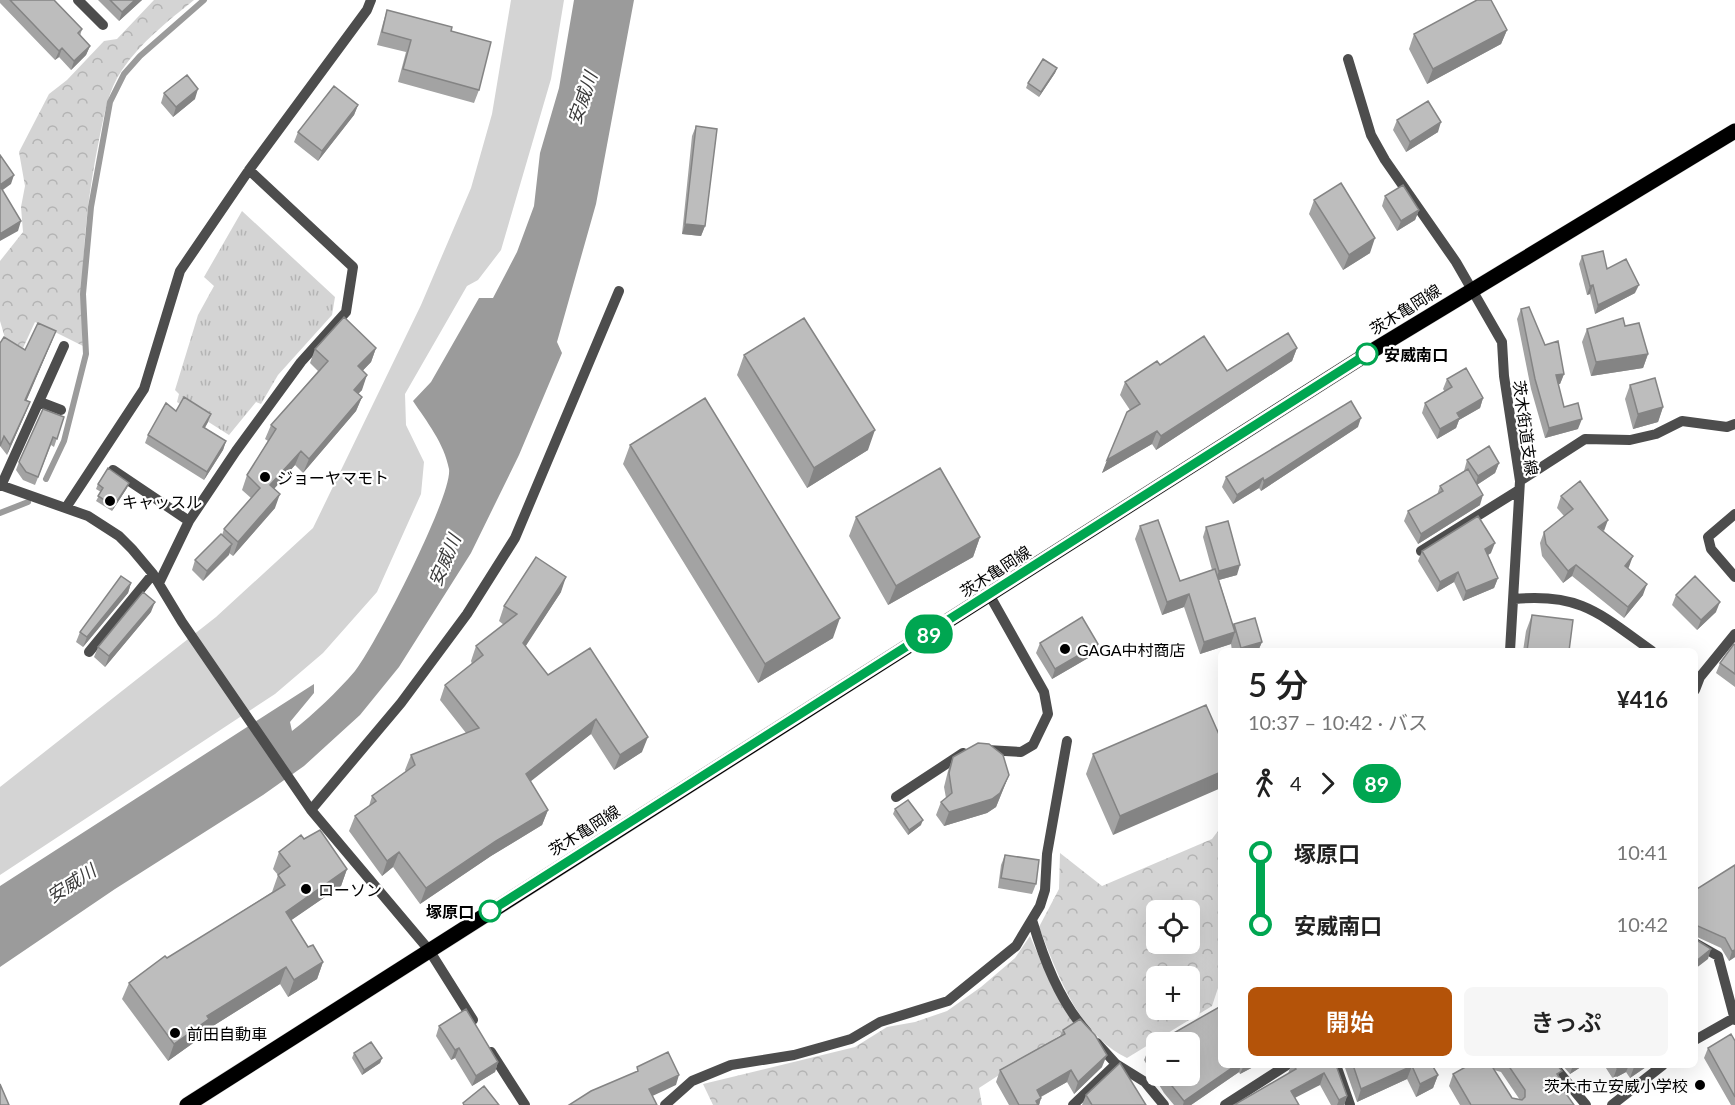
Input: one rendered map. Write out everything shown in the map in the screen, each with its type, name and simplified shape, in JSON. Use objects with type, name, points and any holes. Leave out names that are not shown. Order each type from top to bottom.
[{"type":"main road","name":"茨木亀岡線","points":[[187,1105],[1472,290],[1735,131]]},
{"type":"street","points":[[78,0],[103,25]]},
{"type":"street","points":[[67,506],[144,389],[180,271],[249,170],[367,10],[371,0]]},
{"type":"street","name":"茨木街道支線","points":[[1348,59],[1371,135],[1385,160],[1472,290],[1502,342],[1504,376],[1519,486],[1515,599],[1510,648]]},
{"type":"street","points":[[89,652],[156,579],[189,521],[301,362],[346,312],[352,267],[249,170]]},
{"type":"street","points":[[311,810],[401,703],[467,614],[515,538],[620,291]]},
{"type":"street","points":[[63,346],[40,402],[1,485],[67,506],[88,516],[119,536],[156,579],[182,622],[311,810],[429,950],[484,1039],[517,1099],[525,1105]]},
{"type":"street","points":[[40,402],[61,410]]},
{"type":"street","points":[[1421,551],[1585,440],[1630,440],[1656,434],[1682,421],[1727,427],[1735,424]]},
{"type":"street","points":[[113,470],[189,521]]},
{"type":"street","points":[[1735,514],[1708,537],[1712,549],[1735,577]]},
{"type":"street","points":[[896,797],[956,756],[972,749],[1021,752],[1033,745],[1048,714],[1044,692],[990,596]]},
{"type":"street","points":[[1515,599],[1546,596],[1573,600],[1608,619],[1648,648]]},
{"type":"street","points":[[1698,675],[1735,634]]},
{"type":"street","points":[[664,1105],[692,1081],[722,1069],[794,1055],[851,1039],[880,1022],[948,1001],[1016,946],[1032,920],[1045,890],[1047,854],[1067,741]]},
{"type":"street","points":[[1032,920],[1040,948],[1058,988],[1079,1023],[1116,1064],[1145,1082],[1164,1105]]},
{"type":"street","points":[[1698,946],[1718,956],[1735,1019],[1698,1038]]},
{"type":"street","points":[[1072,1105],[1116,1064]]},
{"type":"street","points":[[1225,1105],[1282,1068]]},
{"type":"street","points":[[1337,1068],[1350,1105]]},
{"type":"street","points":[[1555,1068],[1586,1105]]},
{"type":"street","points":[[1612,1105],[1659,1068]]},
{"type":"green space","points":[[154,0],[194,0],[155,32],[138,50],[117,78],[110,95],[94,166],[87,217],[82,294],[83,346],[35,322],[23,348],[5,338],[0,321],[0,261],[23,232],[21,207],[25,186],[19,152],[49,94],[67,80],[104,41],[117,39]]},
{"type":"green space","points":[[511,0],[564,0],[551,79],[501,250],[478,280],[467,286],[405,394],[406,425],[424,462],[421,494],[377,592],[323,653],[275,694],[0,875],[0,787],[216,617],[313,528],[421,305],[471,188],[492,114]]},
{"type":"green space","points":[[242,211],[335,297],[332,315],[278,375],[261,404],[256,402],[229,435],[177,402],[179,394],[175,390],[198,315],[214,286],[204,277]]},
{"type":"green space","points":[[1218,831],[1218,988],[1212,1006],[1200,1013],[1200,966],[1146,966],[1146,1020],[1189,1020],[1170,1032],[1146,1032],[1146,1046],[1127,1058],[1095,1034],[1083,1019],[1062,983],[1039,927],[1059,889],[1060,853],[1102,886],[1212,839]]},
{"type":"green space","points":[[1030,936],[1052,987],[1076,1025],[979,1088],[982,1105],[713,1105],[703,1084],[855,1047],[887,1027],[915,1022],[947,1011],[981,987],[1015,958]]},
{"type":"water","name":"安威川","points":[[574,0],[634,0],[596,204],[557,342],[562,353],[519,455],[471,553],[399,667],[360,715],[304,766],[0,967],[0,886],[314,684],[314,693],[290,722],[292,731],[333,695],[365,657],[411,571],[447,484],[449,469],[447,459],[434,433],[413,401],[431,382],[479,298],[493,298],[517,252],[534,206],[540,153],[559,88]]},
{"type":"building","points":[[10,0],[54,0],[82,29],[78,33],[90,46],[74,61],[62,48],[59,51]]},
{"type":"building","points":[[110,0],[135,0],[122,12]]},
{"type":"building","points":[[1477,0],[1491,0],[1507,30],[1433,69],[1414,34]]},
{"type":"building","points":[[387,10],[452,27],[451,31],[491,42],[479,90],[403,69],[411,40],[382,32]]},
{"type":"building","points":[[1043,59],[1057,68],[1041,92],[1028,83]]},
{"type":"building","points":[[187,75],[198,89],[176,107],[164,93]]},
{"type":"building","points":[[334,86],[358,105],[322,151],[298,132]]},
{"type":"building","points":[[1428,101],[1441,122],[1410,142],[1397,120]]},
{"type":"building","points":[[696,126],[717,129],[705,226],[685,224]]},
{"type":"building","points":[[0,155],[14,175],[0,185]]},
{"type":"building","points":[[1341,183],[1375,238],[1349,255],[1314,200]]},
{"type":"building","points":[[1403,185],[1419,210],[1401,221],[1385,196]]},
{"type":"building","points":[[0,186],[21,221],[0,234]]},
{"type":"building","points":[[1603,251],[1607,269],[1626,259],[1639,285],[1598,305],[1582,256]]},
{"type":"building","points":[[1529,307],[1545,345],[1558,341],[1564,374],[1556,375],[1564,407],[1578,403],[1582,419],[1549,428],[1535,379],[1521,309]]},
{"type":"building","points":[[344,317],[376,348],[358,366],[367,375],[354,390],[362,397],[309,459],[301,451],[270,485],[280,494],[238,542],[224,529],[260,488],[247,475],[276,429],[271,425],[328,361],[315,349]]},
{"type":"building","points":[[804,318],[875,430],[814,468],[744,355]]},
{"type":"building","points":[[1623,318],[1625,326],[1639,323],[1648,354],[1596,362],[1587,329]]},
{"type":"building","points":[[38,323],[56,331],[25,400],[30,402],[10,445],[4,436],[0,446],[0,343],[4,337],[25,350]]},
{"type":"building","points":[[1288,333],[1297,348],[1161,436],[1157,431],[1107,460],[1127,412],[1140,404],[1125,382],[1157,361],[1160,365],[1204,336],[1227,371]]},
{"type":"building","points":[[1466,368],[1483,398],[1457,413],[1460,418],[1440,429],[1425,403],[1452,387],[1447,379]]},
{"type":"building","points":[[1655,378],[1663,407],[1638,414],[1630,385]]},
{"type":"building","points":[[184,397],[211,414],[203,427],[226,441],[207,472],[148,435],[166,403],[176,411]]},
{"type":"building","points":[[705,398],[840,618],[765,664],[630,445]]},
{"type":"building","points":[[1351,401],[1361,418],[1264,481],[1263,478],[1237,495],[1226,477]]},
{"type":"building","points":[[43,409],[64,417],[57,439],[53,437],[38,477],[26,472],[19,462]]},
{"type":"building","points":[[1489,446],[1499,463],[1478,476],[1467,460]]},
{"type":"building","points":[[108,468],[129,483],[114,506],[98,496],[103,488],[98,484]]},
{"type":"building","points":[[940,468],[980,537],[896,586],[856,517]]},
{"type":"building","points":[[1468,469],[1483,495],[1421,534],[1408,511],[1443,491],[1440,486]]},
{"type":"building","points":[[1580,481],[1608,520],[1598,527],[1633,556],[1625,566],[1647,584],[1628,607],[1576,565],[1568,571],[1546,544],[1544,532],[1573,509],[1561,496]]},
{"type":"building","points":[[1478,516],[1495,543],[1485,549],[1498,578],[1466,591],[1458,572],[1440,582],[1422,551]]},
{"type":"building","points":[[1158,520],[1180,581],[1215,569],[1235,632],[1204,642],[1189,594],[1167,602],[1140,526]]},
{"type":"building","points":[[1228,521],[1240,565],[1219,571],[1206,527]]},
{"type":"building","points":[[221,534],[232,544],[207,571],[195,560]]},
{"type":"building","points":[[536,557],[566,577],[523,643],[548,675],[590,648],[648,737],[620,755],[596,719],[526,774],[548,810],[496,841],[426,888],[399,852],[387,861],[355,816],[376,801],[372,796],[415,765],[411,755],[479,728],[445,685],[483,655],[476,646],[517,614],[504,606]]},
{"type":"building","points":[[121,576],[131,583],[87,637],[80,632]]},
{"type":"building","points":[[1695,576],[1720,602],[1701,620],[1676,595]]},
{"type":"building","points":[[143,592],[155,602],[109,656],[98,647]]},
{"type":"building","points":[[1532,615],[1573,620],[1569,648],[1527,648]]},
{"type":"building","points":[[1082,617],[1098,644],[1055,669],[1040,643]]},
{"type":"building","points":[[1255,618],[1262,642],[1241,648],[1234,624]]},
{"type":"building","points":[[1735,645],[1735,674],[1720,663]]},
{"type":"building","points":[[1206,705],[1218,732],[1218,773],[1120,816],[1093,754]]},
{"type":"building","points":[[978,743],[989,744],[1003,755],[1009,775],[1000,793],[992,799],[949,812],[941,802],[952,793],[949,773],[953,757]]},
{"type":"building","points":[[908,800],[923,820],[909,830],[895,809]]},
{"type":"building","points":[[320,830],[347,869],[286,912],[308,947],[313,945],[323,962],[294,980],[286,967],[207,1016],[209,1019],[174,1044],[129,983],[165,956],[167,958],[285,885],[278,875],[290,866],[279,852],[301,835],[304,839]]},
{"type":"building","points":[[1005,855],[1039,860],[1036,884],[1001,878]]},
{"type":"building","points":[[1735,865],[1735,950],[1732,951],[1725,938],[1698,926],[1698,888]]},
{"type":"building","points":[[1698,941],[1711,949],[1698,960]]},
{"type":"building","points":[[1218,1008],[1218,1068],[1232,1068],[1184,1101],[1172,1086],[1200,1086],[1200,1032],[1176,1032]]},
{"type":"building","points":[[466,1009],[498,1062],[476,1076],[459,1048],[455,1050],[439,1026]]},
{"type":"building","points":[[1080,1019],[1095,1035],[1107,1055],[1078,1082],[1071,1070],[1037,1090],[1041,1098],[1036,1101],[1038,1105],[1019,1105],[1000,1070],[1065,1034],[1063,1030]]},
{"type":"building","points":[[1731,1034],[1735,1041],[1735,1097],[1708,1048]]},
{"type":"building","points":[[371,1042],[382,1058],[364,1070],[354,1053]]},
{"type":"building","points":[[668,1052],[679,1075],[649,1089],[657,1105],[569,1105],[591,1091],[638,1071],[637,1067]]},
{"type":"building","points":[[1120,1063],[1146,1105],[1092,1105],[1086,1095]]},
{"type":"building","points":[[1337,1068],[1347,1096],[1339,1100],[1324,1073],[1291,1091],[1299,1105],[1234,1105],[1296,1069]]},
{"type":"building","points":[[1354,1068],[1408,1068],[1361,1089]]},
{"type":"building","points":[[1413,1068],[1434,1068],[1438,1075],[1420,1084]]},
{"type":"building","points":[[1464,1068],[1493,1068],[1512,1098],[1522,1100],[1525,1097],[1525,1090],[1510,1068],[1560,1068],[1562,1071],[1557,1074],[1565,1086],[1562,1088],[1574,1105],[1471,1105],[1453,1074]]},
{"type":"building","points":[[0,1084],[9,1105],[0,1105]]},
{"type":"building","points":[[484,1086],[499,1105],[464,1105],[463,1103]]},
{"type":"waterway","points":[[46,479],[64,441],[86,354],[83,294],[91,207],[110,102],[124,74],[140,56],[204,0]]},
{"type":"waterway","points":[[0,513],[28,502]]},
{"type":"bus line","name":"89","points":[[490,911],[990,596],[1367,354]]},
{"type":"place","name":"安威南口","points":[[1367,354]]},
{"type":"place","name":"ジョーヤマモト","points":[[265,477]]},
{"type":"place","name":"キャッスル","points":[[110,501]]},
{"type":"place","name":"GAGA中村商店","points":[[1065,649]]},
{"type":"place","name":"ローソン","points":[[306,889]]},
{"type":"place","name":"塚原口","points":[[490,911]]},
{"type":"place","name":"前田自動車","points":[[175,1033]]},
{"type":"place","name":"茨木市立安威小学校","points":[[1700,1085]]}]
